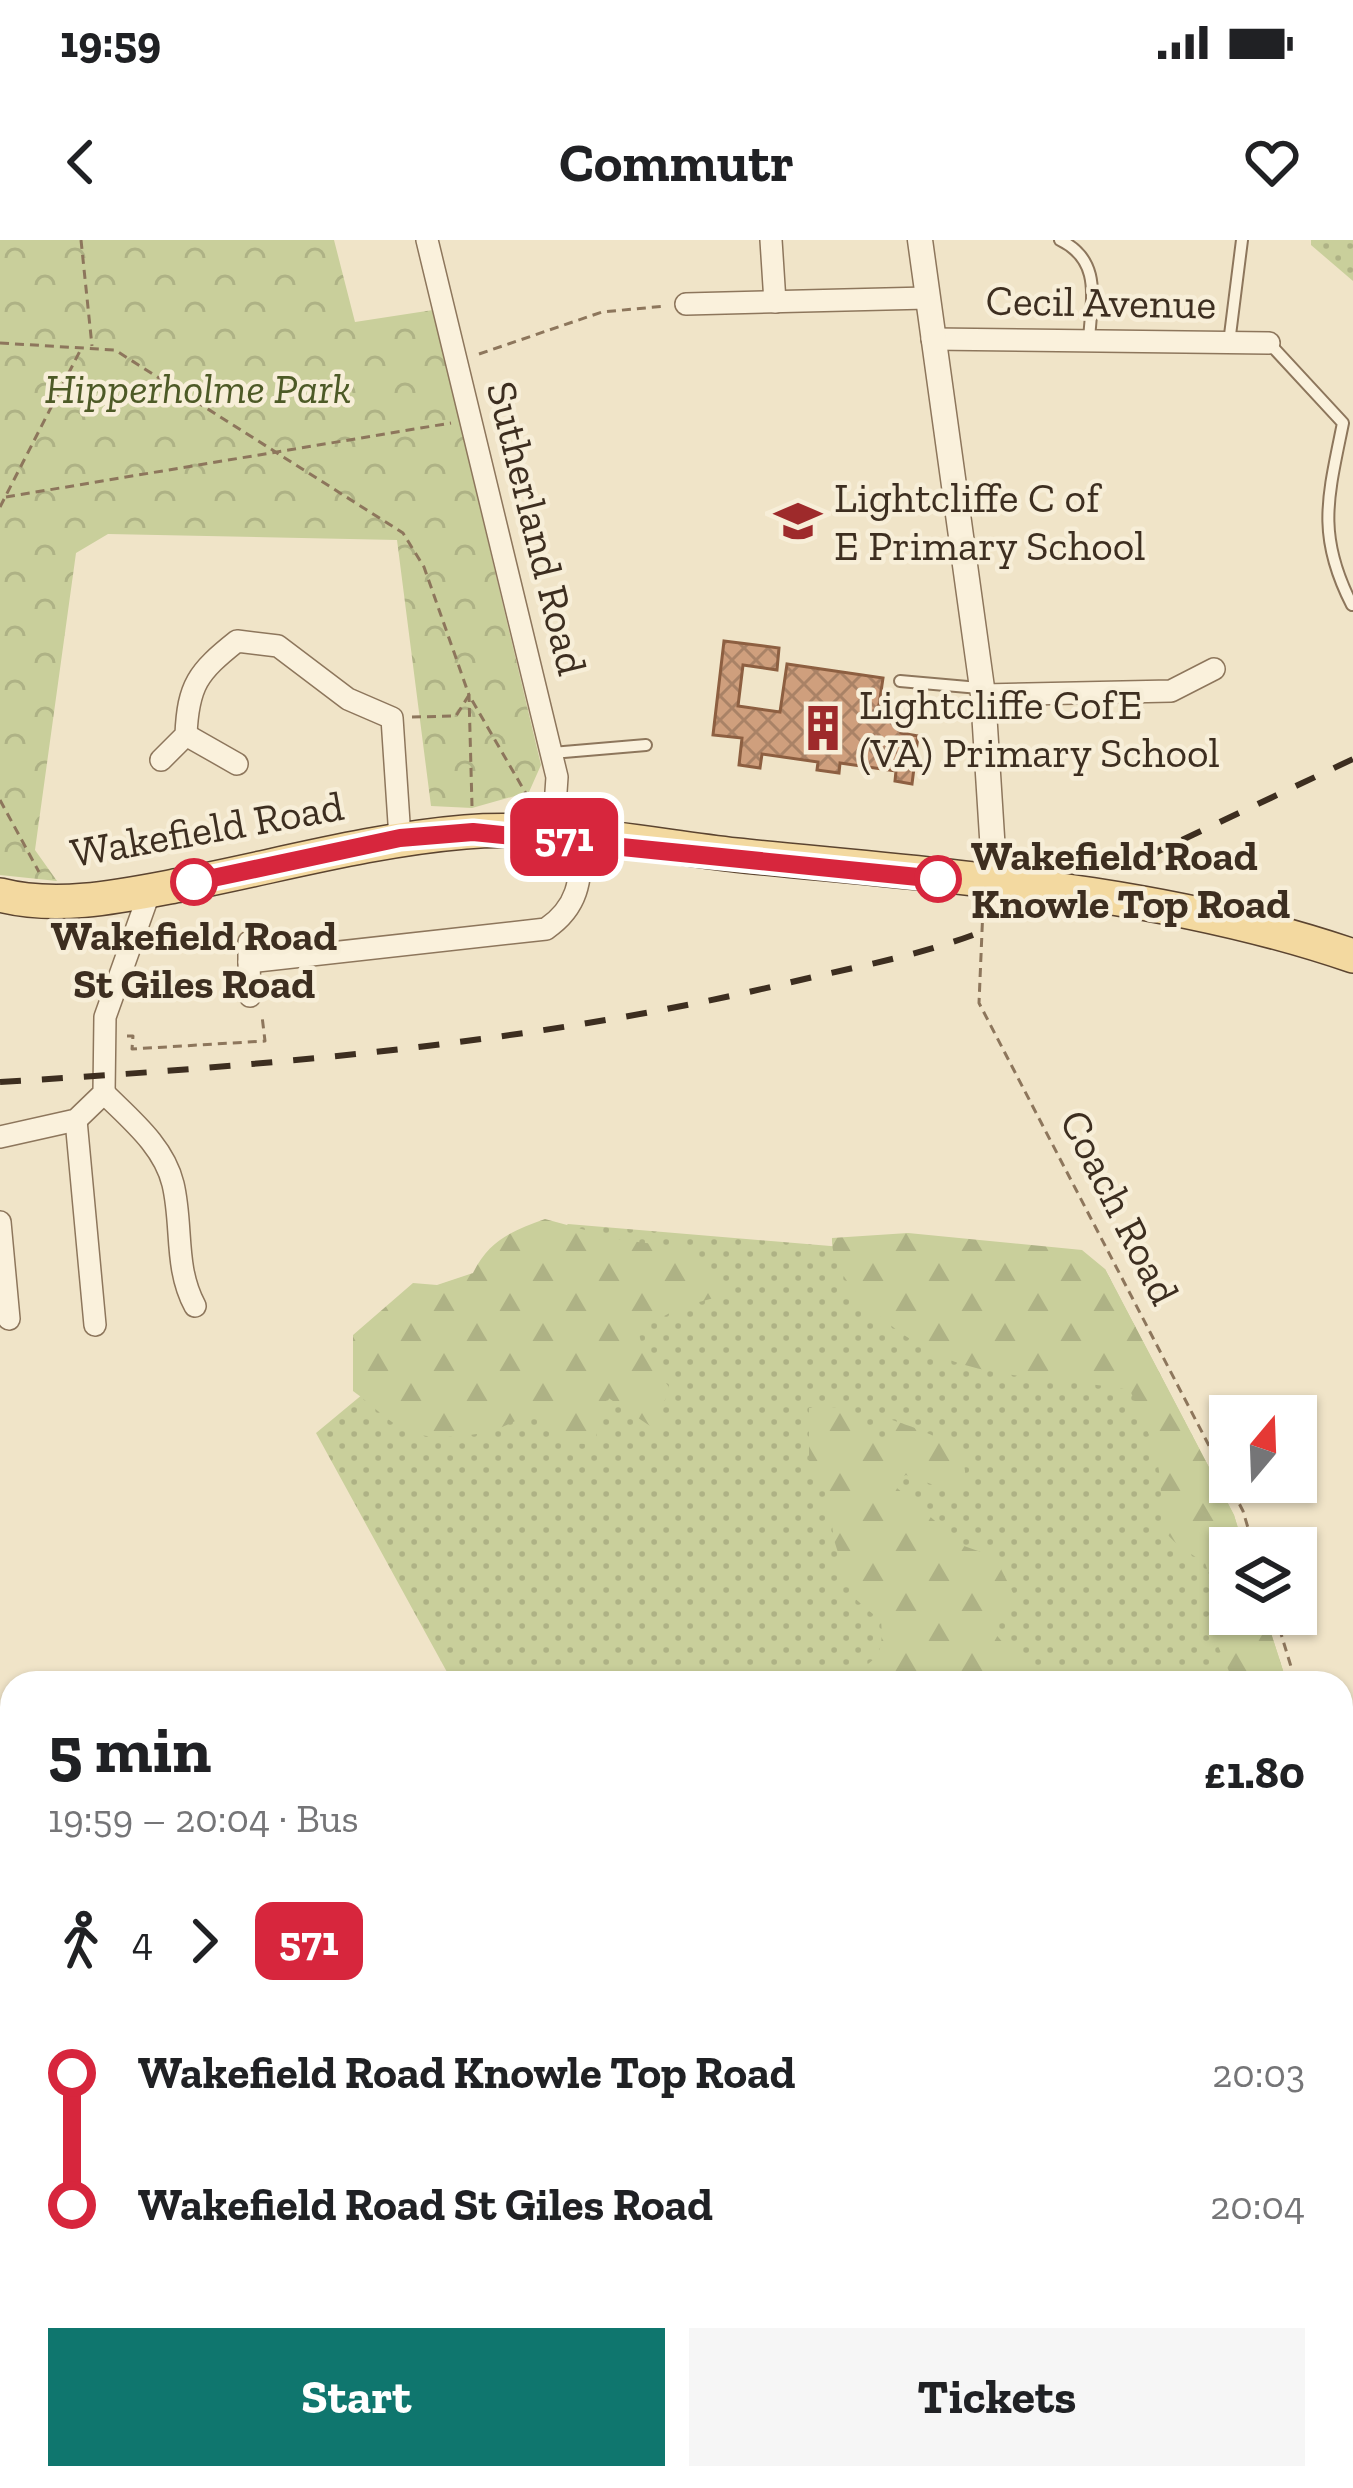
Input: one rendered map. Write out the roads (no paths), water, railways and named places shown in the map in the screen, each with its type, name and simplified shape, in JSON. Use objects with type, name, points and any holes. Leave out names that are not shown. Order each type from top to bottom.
[{"type":"main road","name":"Wakefield Road","points":[[0,895],[59,900],[150,891],[400,838],[473,832],[568,837],[990,884],[1219,916],[1353,956]]},
{"type":"street","name":"Sutherland Road","points":[[250,996],[248,952],[546,929],[568,914],[579,889],[557,777],[427,240]]},
{"type":"street","points":[[771,240],[775,302]]},
{"type":"street","points":[[920,240],[982,692],[990,884]]},
{"type":"street","points":[[686,304],[927,298]]},
{"type":"street","name":"Cecil Avenue","points":[[932,339],[1269,343]]},
{"type":"street","points":[[161,760],[186,735],[188,695],[209,663],[237,641],[278,646],[348,699],[392,718],[400,838]]},
{"type":"street","points":[[982,692],[1171,691],[1214,669]]},
{"type":"street","points":[[186,735],[237,764]]},
{"type":"street","points":[[150,891],[101,1037],[104,1093],[156,1147],[173,1182],[183,1283],[195,1306]]},
{"type":"street","points":[[0,1137],[76,1120],[104,1093]]},
{"type":"street","points":[[76,1120],[95,1325]]},
{"type":"street","points":[[0,1222],[9,1319]]},
{"type":"lane","points":[[1060,240],[1085,256],[1093,272],[1089,341]]},
{"type":"lane","points":[[1228,343],[1242,240]]},
{"type":"lane","points":[[1269,343],[1348,425],[1325,533],[1335,572],[1352,605]]},
{"type":"lane","points":[[900,681],[982,692]]},
{"type":"lane","points":[[551,753],[646,745]]},
{"type":"railway","points":[[1144,858],[1353,759]]},
{"type":"railway","points":[[0,1082],[300,1060],[500,1036],[698,1003],[885,961],[973,935]]},
{"type":"place","name":"Lightcliffe C of E Primary School","points":[[798,521]]},
{"type":"place","name":"Lightcliffe CofE (VA) Primary School","points":[[823,728]]},
{"type":"place","name":"Wakefield Road Knowle Top Road","points":[[938,879]]},
{"type":"place","name":"Wakefield Road St Giles Road","points":[[194,882]]},
{"type":"park label","name":"Hipperholme Park","points":[[198,388]]}]
